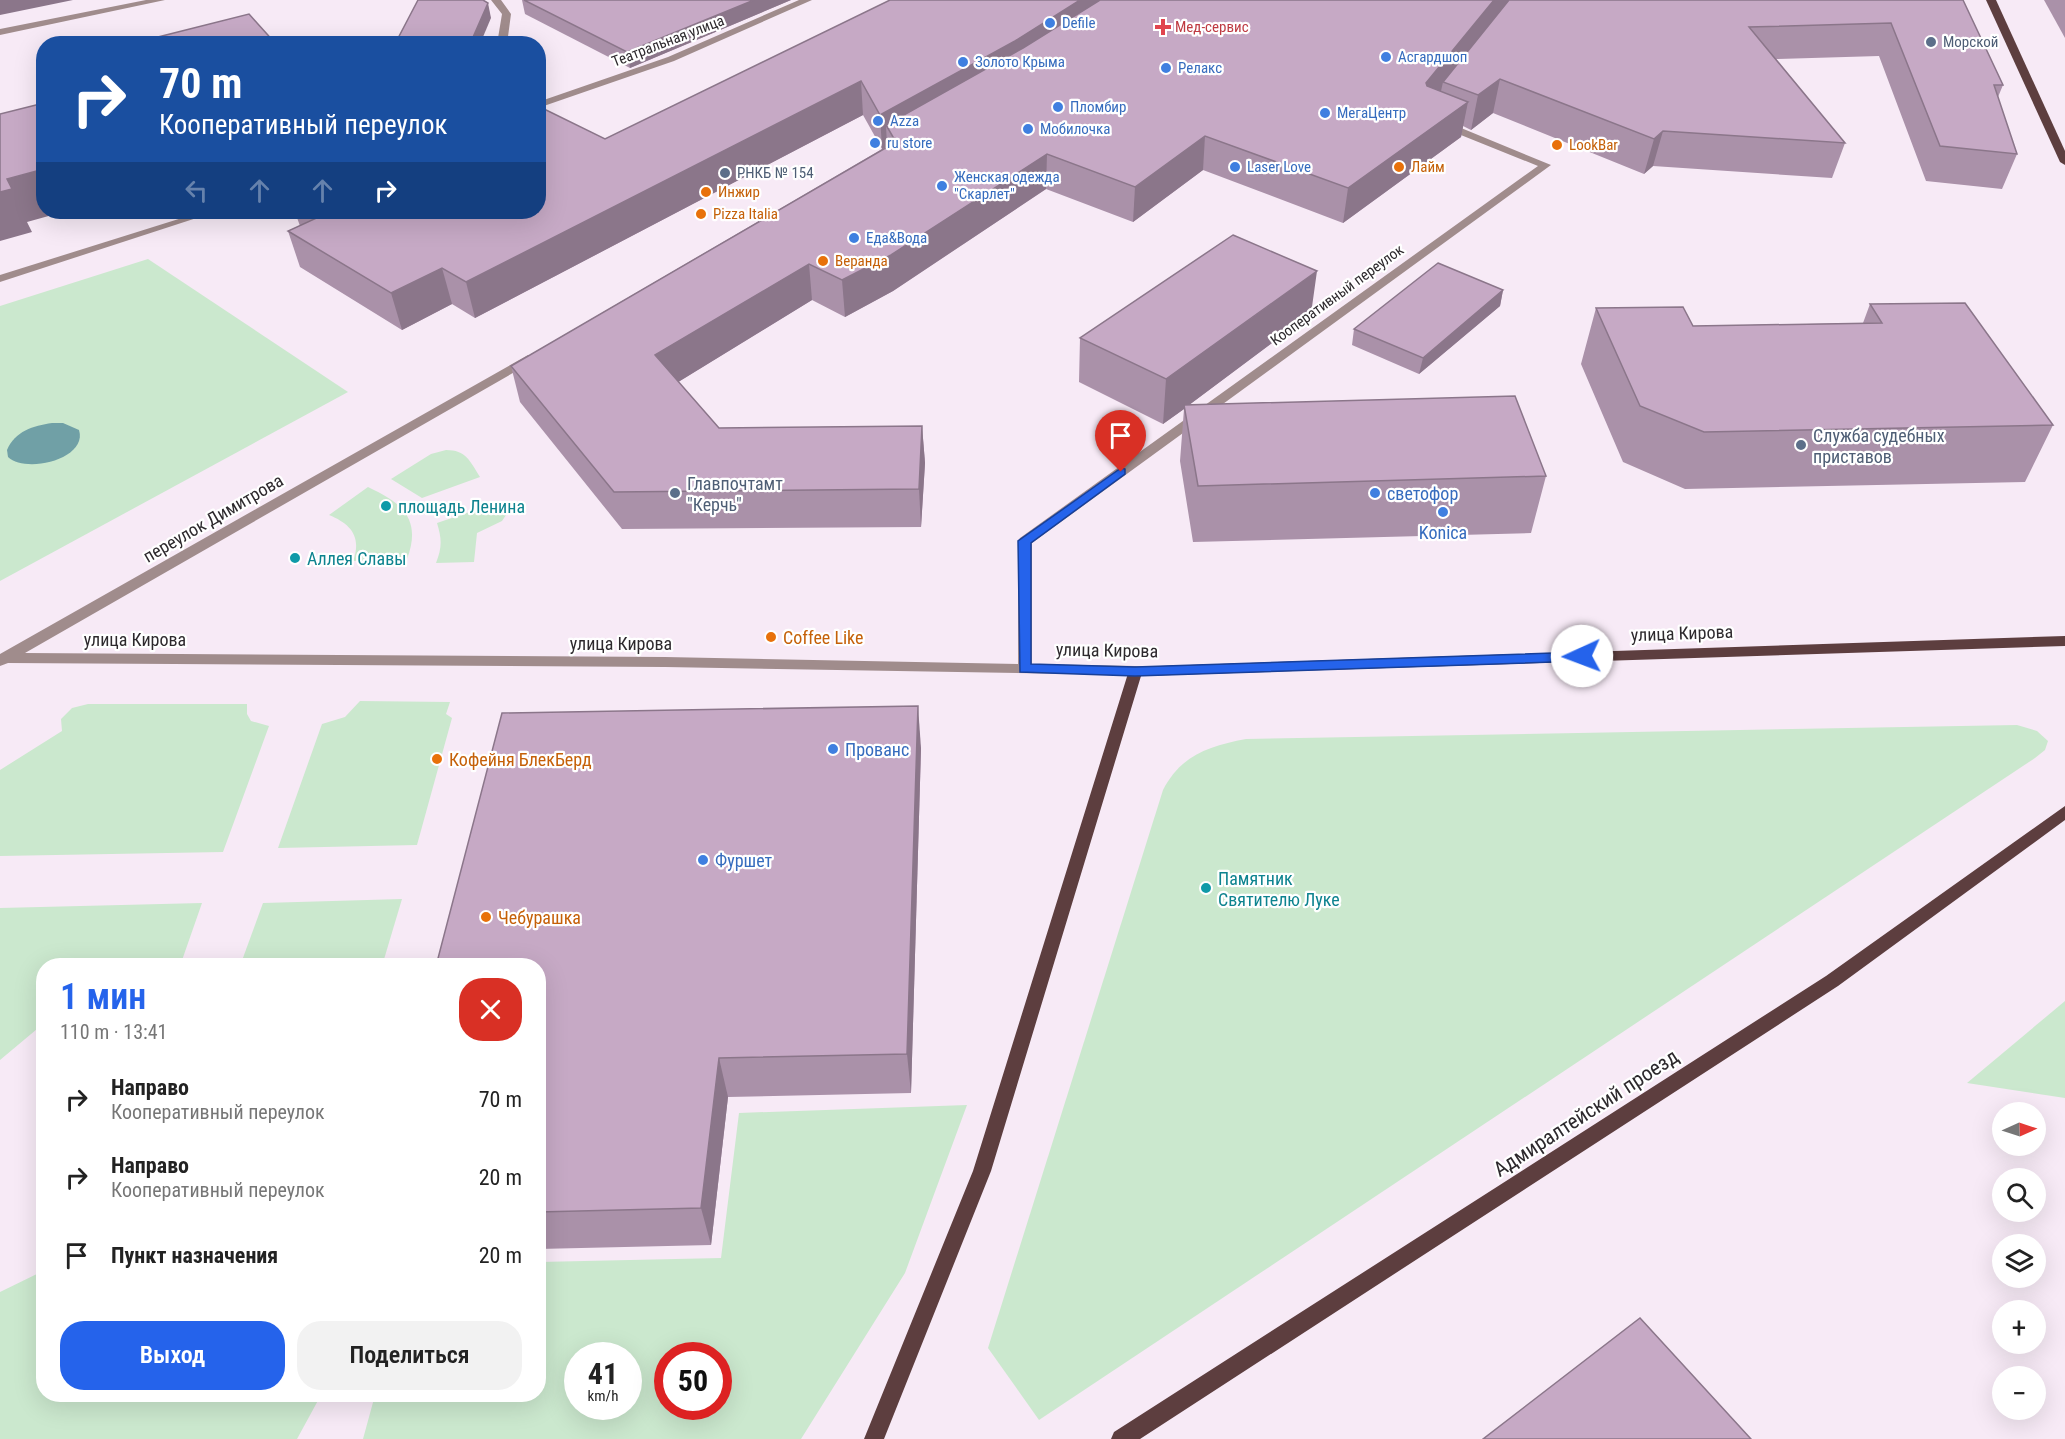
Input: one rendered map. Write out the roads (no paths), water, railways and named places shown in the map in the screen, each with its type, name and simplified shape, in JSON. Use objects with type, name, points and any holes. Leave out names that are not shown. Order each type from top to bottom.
[{"type":"main road","points":[[1991,0],[2065,162]]},
{"type":"main road","name":"улица Кирова","points":[[1135,671],[2065,641]]},
{"type":"main road","points":[[874,1439],[982,1171],[1135,671]]},
{"type":"main road","name":"Адмиралтейский проезд","points":[[1121,1439],[1832,981],[2065,812]]},
{"type":"street","points":[[0,32],[160,0]]},
{"type":"street","points":[[496,0],[505,7],[509,20],[504,36]]},
{"type":"street","name":"Театральная улица","points":[[546,102],[671,59],[807,0]]},
{"type":"street","name":"Кооперативный переулок","points":[[1025,668],[1025,541],[1546,165],[1438,122]]},
{"type":"street","points":[[0,279],[188,219]]},
{"type":"street","name":"переулок Димитрова","points":[[2,660],[537,354]]},
{"type":"street","name":"улица Кирова","points":[[2,660],[665,662],[1135,671]]},
{"type":"water","points":[[52,423],[63,423],[79,430],[79,440],[74,449],[65,456],[41,464],[17,462],[8,457],[7,450],[10,444],[25,430]]},
{"type":"place","name":"Defile","points":[[1050,23]]},
{"type":"place","name":"Мед-сервис","points":[[1163,27]]},
{"type":"place","name":"Морской","points":[[1931,42]]},
{"type":"place","name":"Асгардшоп","points":[[1386,57]]},
{"type":"place","name":"Золото Крыма","points":[[963,62]]},
{"type":"place","name":"Релакс","points":[[1166,68]]},
{"type":"place","name":"Пломбир","points":[[1058,107]]},
{"type":"place","name":"МегаЦентр","points":[[1325,113]]},
{"type":"place","name":"Azza","points":[[878,121]]},
{"type":"place","name":"Мобилочка","points":[[1028,129]]},
{"type":"place","name":"ru store","points":[[875,143]]},
{"type":"place","name":"LookBar","points":[[1557,145]]},
{"type":"place","name":"Laser Love","points":[[1235,167]]},
{"type":"place","name":"Лайм","points":[[1399,167]]},
{"type":"place","name":"РНКБ № 154","points":[[725,173]]},
{"type":"place","name":"Женская одежда \"Скарлет\"","points":[[942,186]]},
{"type":"place","name":"Инжир","points":[[706,192]]},
{"type":"place","name":"Pizza Italia","points":[[701,214]]},
{"type":"place","name":"Еда&Вода","points":[[854,238]]},
{"type":"place","name":"Веранда","points":[[823,261]]},
{"type":"place","name":"Служба судебных приставов","points":[[1801,445]]},
{"type":"place","name":"Главпочтамт \"Керчь\"","points":[[675,493]]},
{"type":"place","name":"светофор","points":[[1375,493]]},
{"type":"place","name":"площадь Ленина","points":[[386,506]]},
{"type":"place","name":"Konica","points":[[1443,512]]},
{"type":"place","name":"Аллея Славы","points":[[295,558]]},
{"type":"place","name":"Coffee Like","points":[[771,637]]},
{"type":"place","name":"Прованс","points":[[833,749]]},
{"type":"place","name":"Кофейня БлекБерд","points":[[437,759]]},
{"type":"place","name":"Фуршет","points":[[703,860]]},
{"type":"place","name":"Памятник Святителю Луке","points":[[1206,888]]},
{"type":"place","name":"Чебурашка","points":[[486,917]]}]
